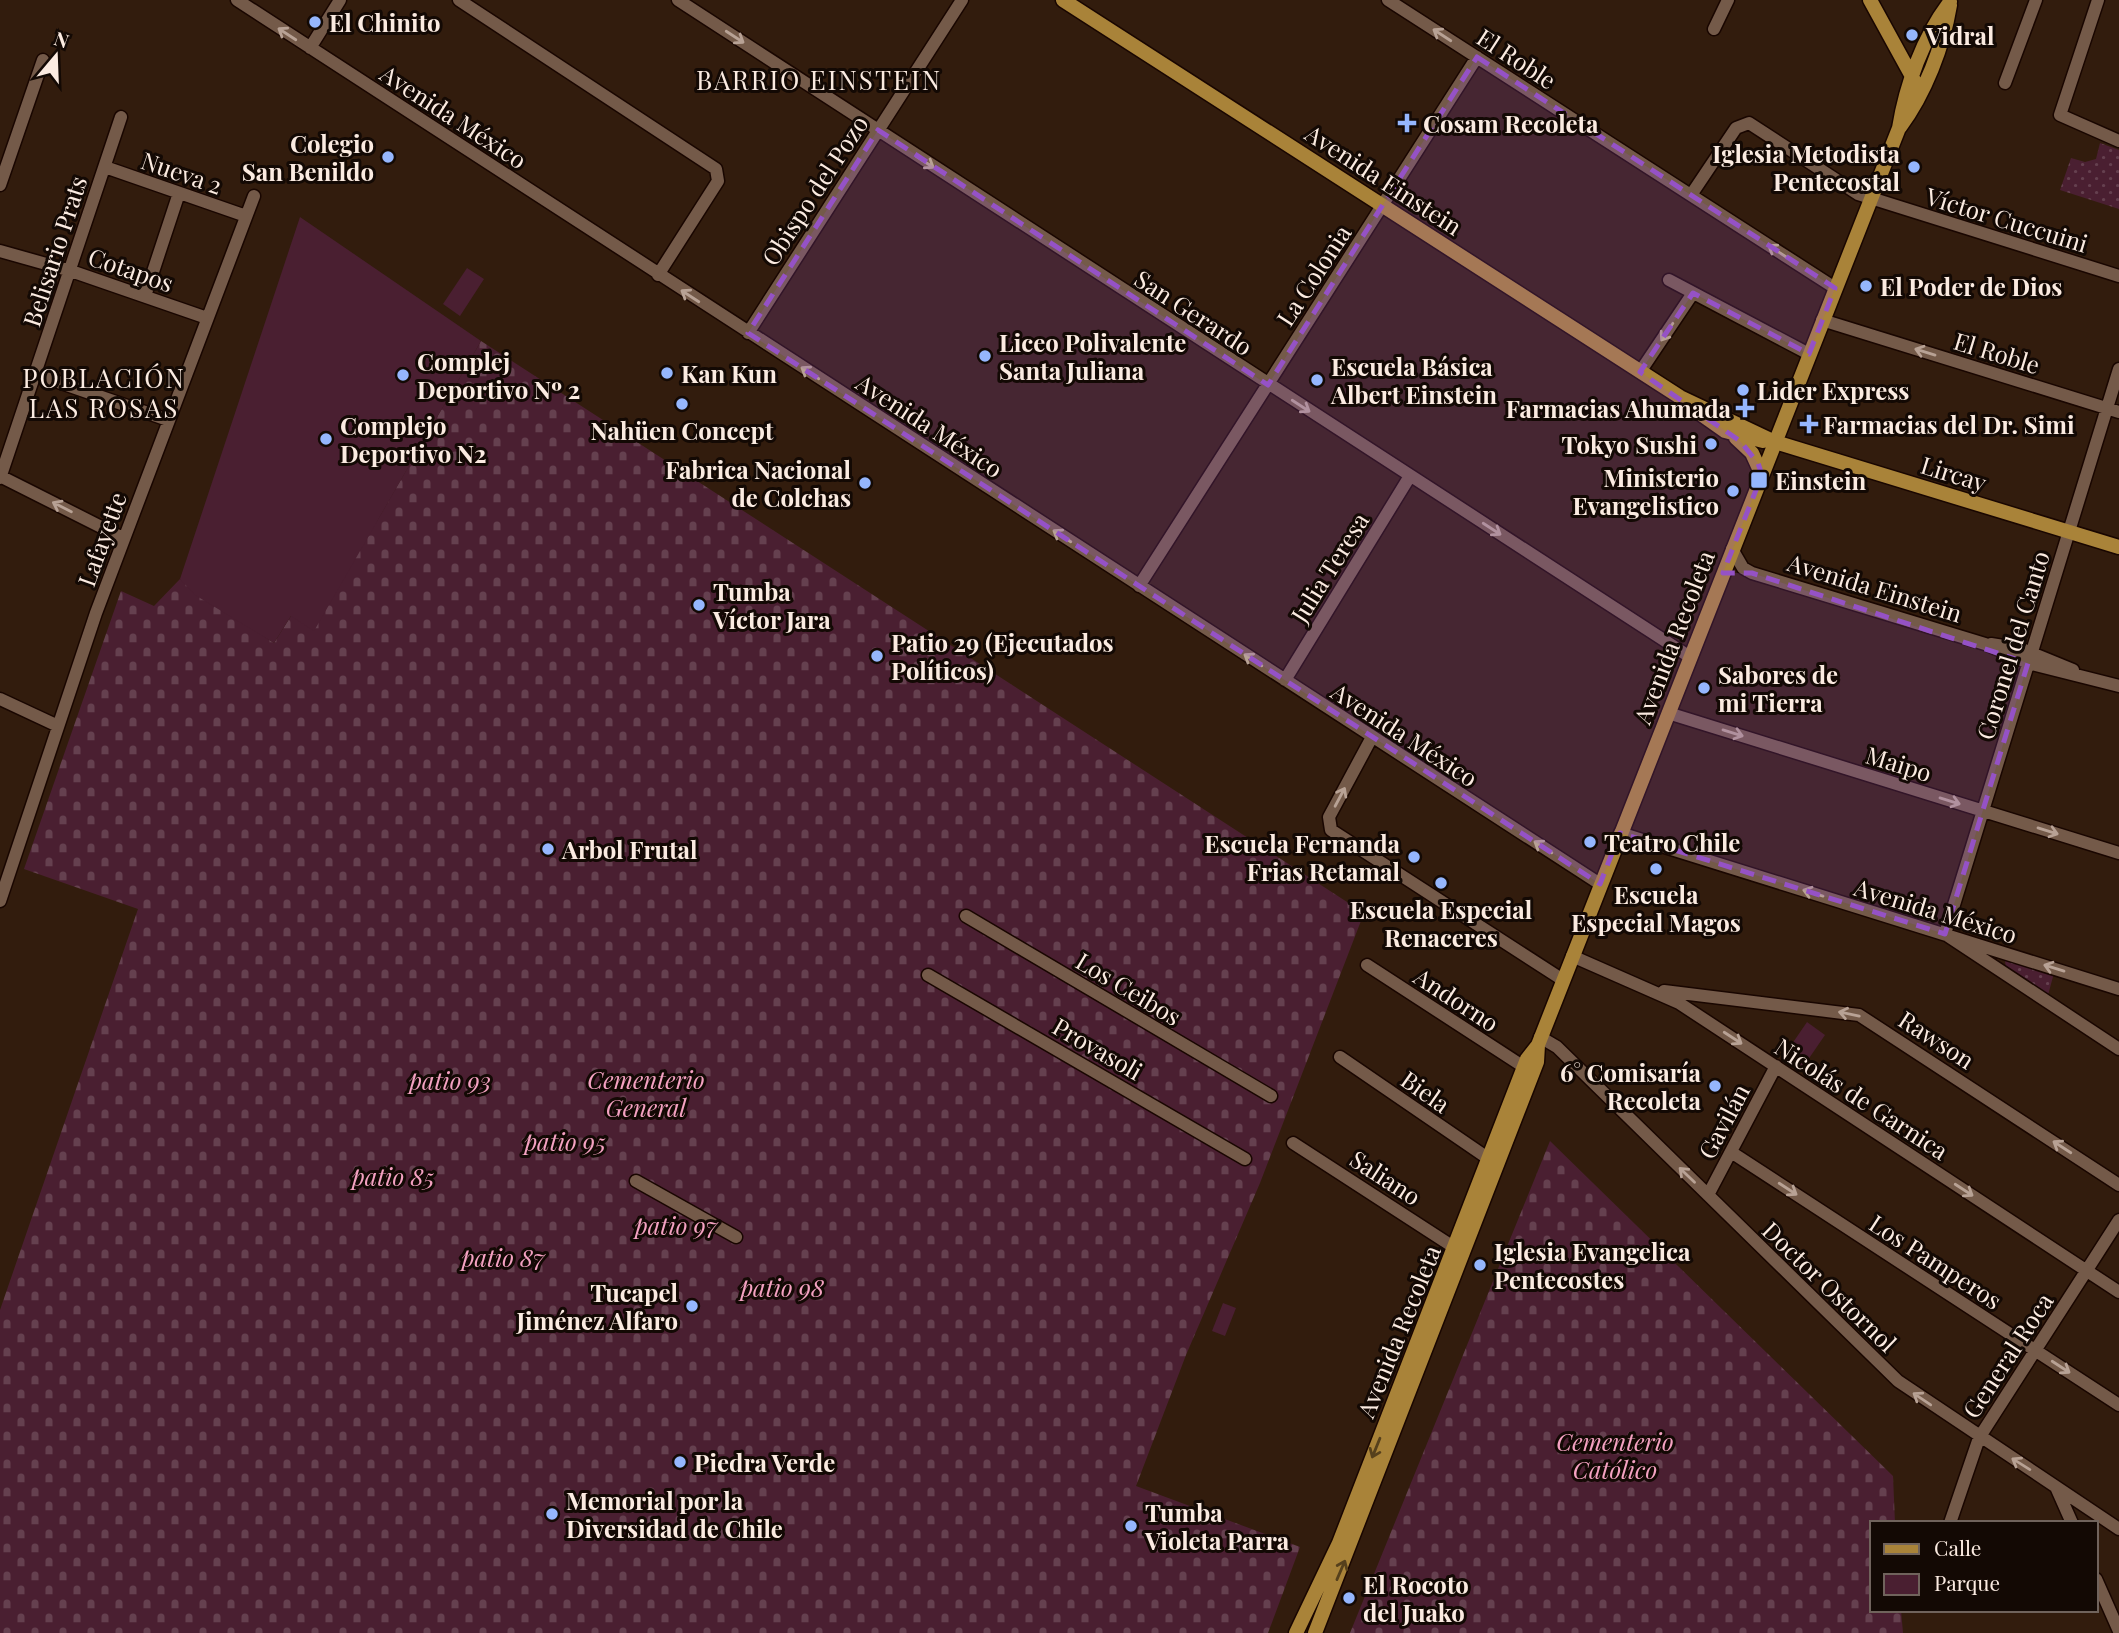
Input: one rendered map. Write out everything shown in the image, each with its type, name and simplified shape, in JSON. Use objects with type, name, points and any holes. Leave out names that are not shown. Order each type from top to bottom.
[{"type":"main road","name":"Avenida Einstein","points":[[1063,0],[1680,397],[1775,442]]},
{"type":"main road","points":[[1870,0],[1921,92]]},
{"type":"main road","name":"Avenida Recoleta","points":[[1899,128],[1903,104],[1913,76],[1936,19],[1950,1]]},
{"type":"main road","name":"Avenida Recoleta","points":[[1296,1633],[1339,1544],[1524,1067],[1539,1041],[1563,981],[1870,199],[1899,128],[1921,92],[1947,23],[1950,1]]},
{"type":"main road","name":"Avenida Einstein","points":[[1680,397],[1705,419],[1726,431],[1744,438],[1775,442]]},
{"type":"main road","points":[[1726,431],[1749,449],[1762,475]]},
{"type":"main road","name":"Lircay","points":[[1775,442],[2119,547]]},
{"type":"main road","name":"Avenida Recoleta","points":[[1315,1633],[1508,1139],[1537,1062],[1539,1041]]},
{"type":"street","name":"Avenida México","points":[[237,0],[1600,884]]},
{"type":"street","points":[[310,48],[340,0]]},
{"type":"street","points":[[459,0],[716,169],[718,181],[658,275]]},
{"type":"street","name":"San Gerardo","points":[[678,0],[1690,657]]},
{"type":"street","name":"Obispo del Pozo","points":[[748,333],[962,0]]},
{"type":"street","name":"El Roble","points":[[1388,0],[1835,288]]},
{"type":"street","points":[[1714,29],[1728,0]]},
{"type":"street","points":[[2005,83],[2036,0]]},
{"type":"street","points":[[2094,1],[2060,115],[2119,141]]},
{"type":"street","name":"La Colonia","points":[[1139,586],[1477,57]]},
{"type":"street","points":[[0,185],[43,60]]},
{"type":"street","name":"Belisario Prats","points":[[0,477],[121,117]]},
{"type":"street","name":"Víctor Cuccuini","points":[[1691,195],[1737,128],[1746,122],[1870,199],[2119,276]]},
{"type":"street","name":"Nueva 2","points":[[105,167],[246,216]]},
{"type":"street","points":[[145,296],[179,193]]},
{"type":"street","name":"Lafayette","points":[[0,901],[3,881],[123,538],[254,196]]},
{"type":"street","name":"Cotapos","points":[[0,251],[71,271],[207,318]]},
{"type":"street","points":[[1669,280],[1809,354]]},
{"type":"street","points":[[1640,372],[1693,293]]},
{"type":"street","name":"El Roble","points":[[1822,320],[2113,410]]},
{"type":"street","name":"Coronel del Canto","points":[[1945,934],[2069,532],[2113,410],[2119,369]]},
{"type":"street","points":[[35,374],[168,419]]},
{"type":"street","name":"Julia Teresa","points":[[1285,680],[1410,476]]},
{"type":"street","points":[[0,477],[123,538]]},
{"type":"street","name":"Avenida Einstein","points":[[1732,549],[1736,559],[1752,573]]},
{"type":"street","name":"Avenida Einstein","points":[[1720,580],[1730,575],[1752,573],[2119,686]]},
{"type":"street","points":[[0,699],[58,726]]},
{"type":"street","name":"Maipo","points":[[1668,713],[2119,853]]},
{"type":"street","points":[[1372,737],[1329,817],[1331,830],[1563,981]]},
{"type":"street","name":"Avenida México","points":[[1620,833],[2119,989]]},
{"type":"street","name":"Los Ceibos","points":[[966,916],[1271,1096]]},
{"type":"street","points":[[1945,934],[2119,1049]]},
{"type":"street","name":"Nicolás de Garnica","points":[[1572,956],[1655,990],[1699,1016],[2119,1292]]},
{"type":"street","name":"Andorno","points":[[1367,965],[1524,1067]]},
{"type":"street","name":"Provasoli","points":[[929,975],[1245,1159]]},
{"type":"street","name":"Rawson","points":[[1655,990],[1847,1012],[1866,1018],[2119,1185]]},
{"type":"street","points":[[1699,1016],[1707,996]]},
{"type":"street","name":"Doctor Ostornol","points":[[1539,1041],[1557,1047],[1898,1381],[1979,1438],[2119,1529]]},
{"type":"street","name":"Biela","points":[[1340,1057],[1489,1159]]},
{"type":"street","name":"Gavilán","points":[[1708,1195],[1776,1066]]},
{"type":"street","name":"Saliano","points":[[1293,1143],[1455,1248]]},
{"type":"street","name":"Los Pamperos","points":[[1731,1152],[2119,1405]]},
{"type":"street","points":[[636,1181],[736,1237]]},
{"type":"street","name":"General Roca","points":[[1951,1521],[1979,1438],[2119,1220]]},
{"type":"street","points":[[2056,1487],[2071,1521]]},
{"type":"street","points":[[2098,1584],[2119,1632]]},
{"type":"highlighted area","points":[[1477,57],[1835,288],[1809,354],[1693,293],[1640,372],[1740,441],[1758,463],[1762,475],[1723,573],[1752,573],[2028,663],[1945,934],[1620,833],[1600,884],[748,333],[878,130],[1268,385]]},
{"type":"green space","points":[[2100,143],[2119,150],[2119,209],[2060,190],[2071,158],[2085,162],[2096,159]]},
{"type":"green space","name":"Complejo Deportivo N2","points":[[300,217],[481,341],[314,631],[291,616],[274,643],[195,595],[180,579]]},
{"type":"green space","points":[[467,268],[484,279],[460,316],[443,304]]},
{"type":"green space","name":"Cementerio General","points":[[481,341],[1364,913],[1260,1183],[1186,1355],[1136,1486],[1300,1547],[1268,1633],[0,1633],[0,1310],[138,909],[24,869],[121,591],[154,606],[180,579],[274,643],[291,616],[377,521]]},
{"type":"green space","points":[[2005,961],[2054,973],[2048,995],[2006,968]]},
{"type":"green space","points":[[1807,1022],[1825,1035],[1801,1070],[1783,1057]]},
{"type":"green space","name":"Cementerio Católico","points":[[1550,1141],[1893,1476],[1895,1521],[1870,1521],[1870,1612],[1901,1612],[1903,1633],[1350,1633]]},
{"type":"green space","points":[[1223,1303],[1236,1308],[1225,1336],[1212,1331]]},
{"type":"place","name":"El Chinito","points":[[315,22]]},
{"type":"place","name":"Vidral","points":[[1912,35]]},
{"type":"place","name":"Cosam Recoleta","points":[[1407,123]]},
{"type":"place","name":"Colegio San Benildo","points":[[388,157]]},
{"type":"place","name":"Iglesia Metodista Pentecostal","points":[[1914,167]]},
{"type":"place","name":"El Poder de Dios","points":[[1866,286]]},
{"type":"place","name":"Liceo Polivalente Santa Juliana","points":[[985,356]]},
{"type":"place","name":"Kan Kun","points":[[667,373]]},
{"type":"place","name":"Complej Deportivo Nº 2","points":[[403,375]]},
{"type":"place","name":"Escuela Básica Albert Einstein","points":[[1317,380]]},
{"type":"place","name":"Lider Express","points":[[1743,390]]},
{"type":"place","name":"Nahüen Concept","points":[[682,404]]},
{"type":"place","name":"Farmacias Ahumada","points":[[1745,408]]},
{"type":"place","name":"Farmacias del Dr. Simi","points":[[1809,424]]},
{"type":"place","name":"Complejo Deportivo N2","points":[[326,439]]},
{"type":"place","name":"Tokyo Sushi","points":[[1711,444]]},
{"type":"place","name":"Einstein","points":[[1759,480]]},
{"type":"place","name":"Fabrica Nacional de Colchas","points":[[865,483]]},
{"type":"place","name":"Ministerio Evangelistico","points":[[1733,491]]},
{"type":"place","name":"Tumba Víctor Jara","points":[[699,605]]},
{"type":"place","name":"Patio 29 (Ejecutados Políticos)","points":[[877,656]]},
{"type":"place","name":"Sabores de mi Tierra","points":[[1704,688]]},
{"type":"place","name":"Teatro Chile","points":[[1590,842]]},
{"type":"place","name":"Arbol Frutal","points":[[548,849]]},
{"type":"place","name":"Escuela Fernanda Frias Retamal","points":[[1414,857]]},
{"type":"place","name":"Escuela Especial Magos","points":[[1656,869]]},
{"type":"place","name":"Escuela Especial Renaceres","points":[[1441,883]]},
{"type":"place","name":"6° Comisaría Recoleta","points":[[1715,1086]]},
{"type":"place","name":"Iglesia Evangelica Pentecostes","points":[[1480,1265]]},
{"type":"place","name":"Tucapel Jiménez Alfaro","points":[[692,1306]]},
{"type":"place","name":"Piedra Verde","points":[[680,1462]]},
{"type":"place","name":"Memorial por la Diversidad de Chile","points":[[552,1514]]},
{"type":"place","name":"Tumba Violeta Parra","points":[[1131,1526]]},
{"type":"place","name":"El Rocoto del Juako","points":[[1349,1598]]},
{"type":"district","name":"BARRIO EINSTEIN","points":[[819,79]]},
{"type":"district","name":"POBLACIÓN LAS ROSAS","points":[[104,392]]},
{"type":"park label","name":"patio 93","points":[[450,1080]]},
{"type":"park label","name":"patio 95","points":[[565,1141]]},
{"type":"park label","name":"patio 85","points":[[393,1176]]},
{"type":"park label","name":"patio 97","points":[[676,1225]]},
{"type":"park label","name":"patio 87","points":[[503,1257]]},
{"type":"park label","name":"patio 98","points":[[782,1287]]}]
